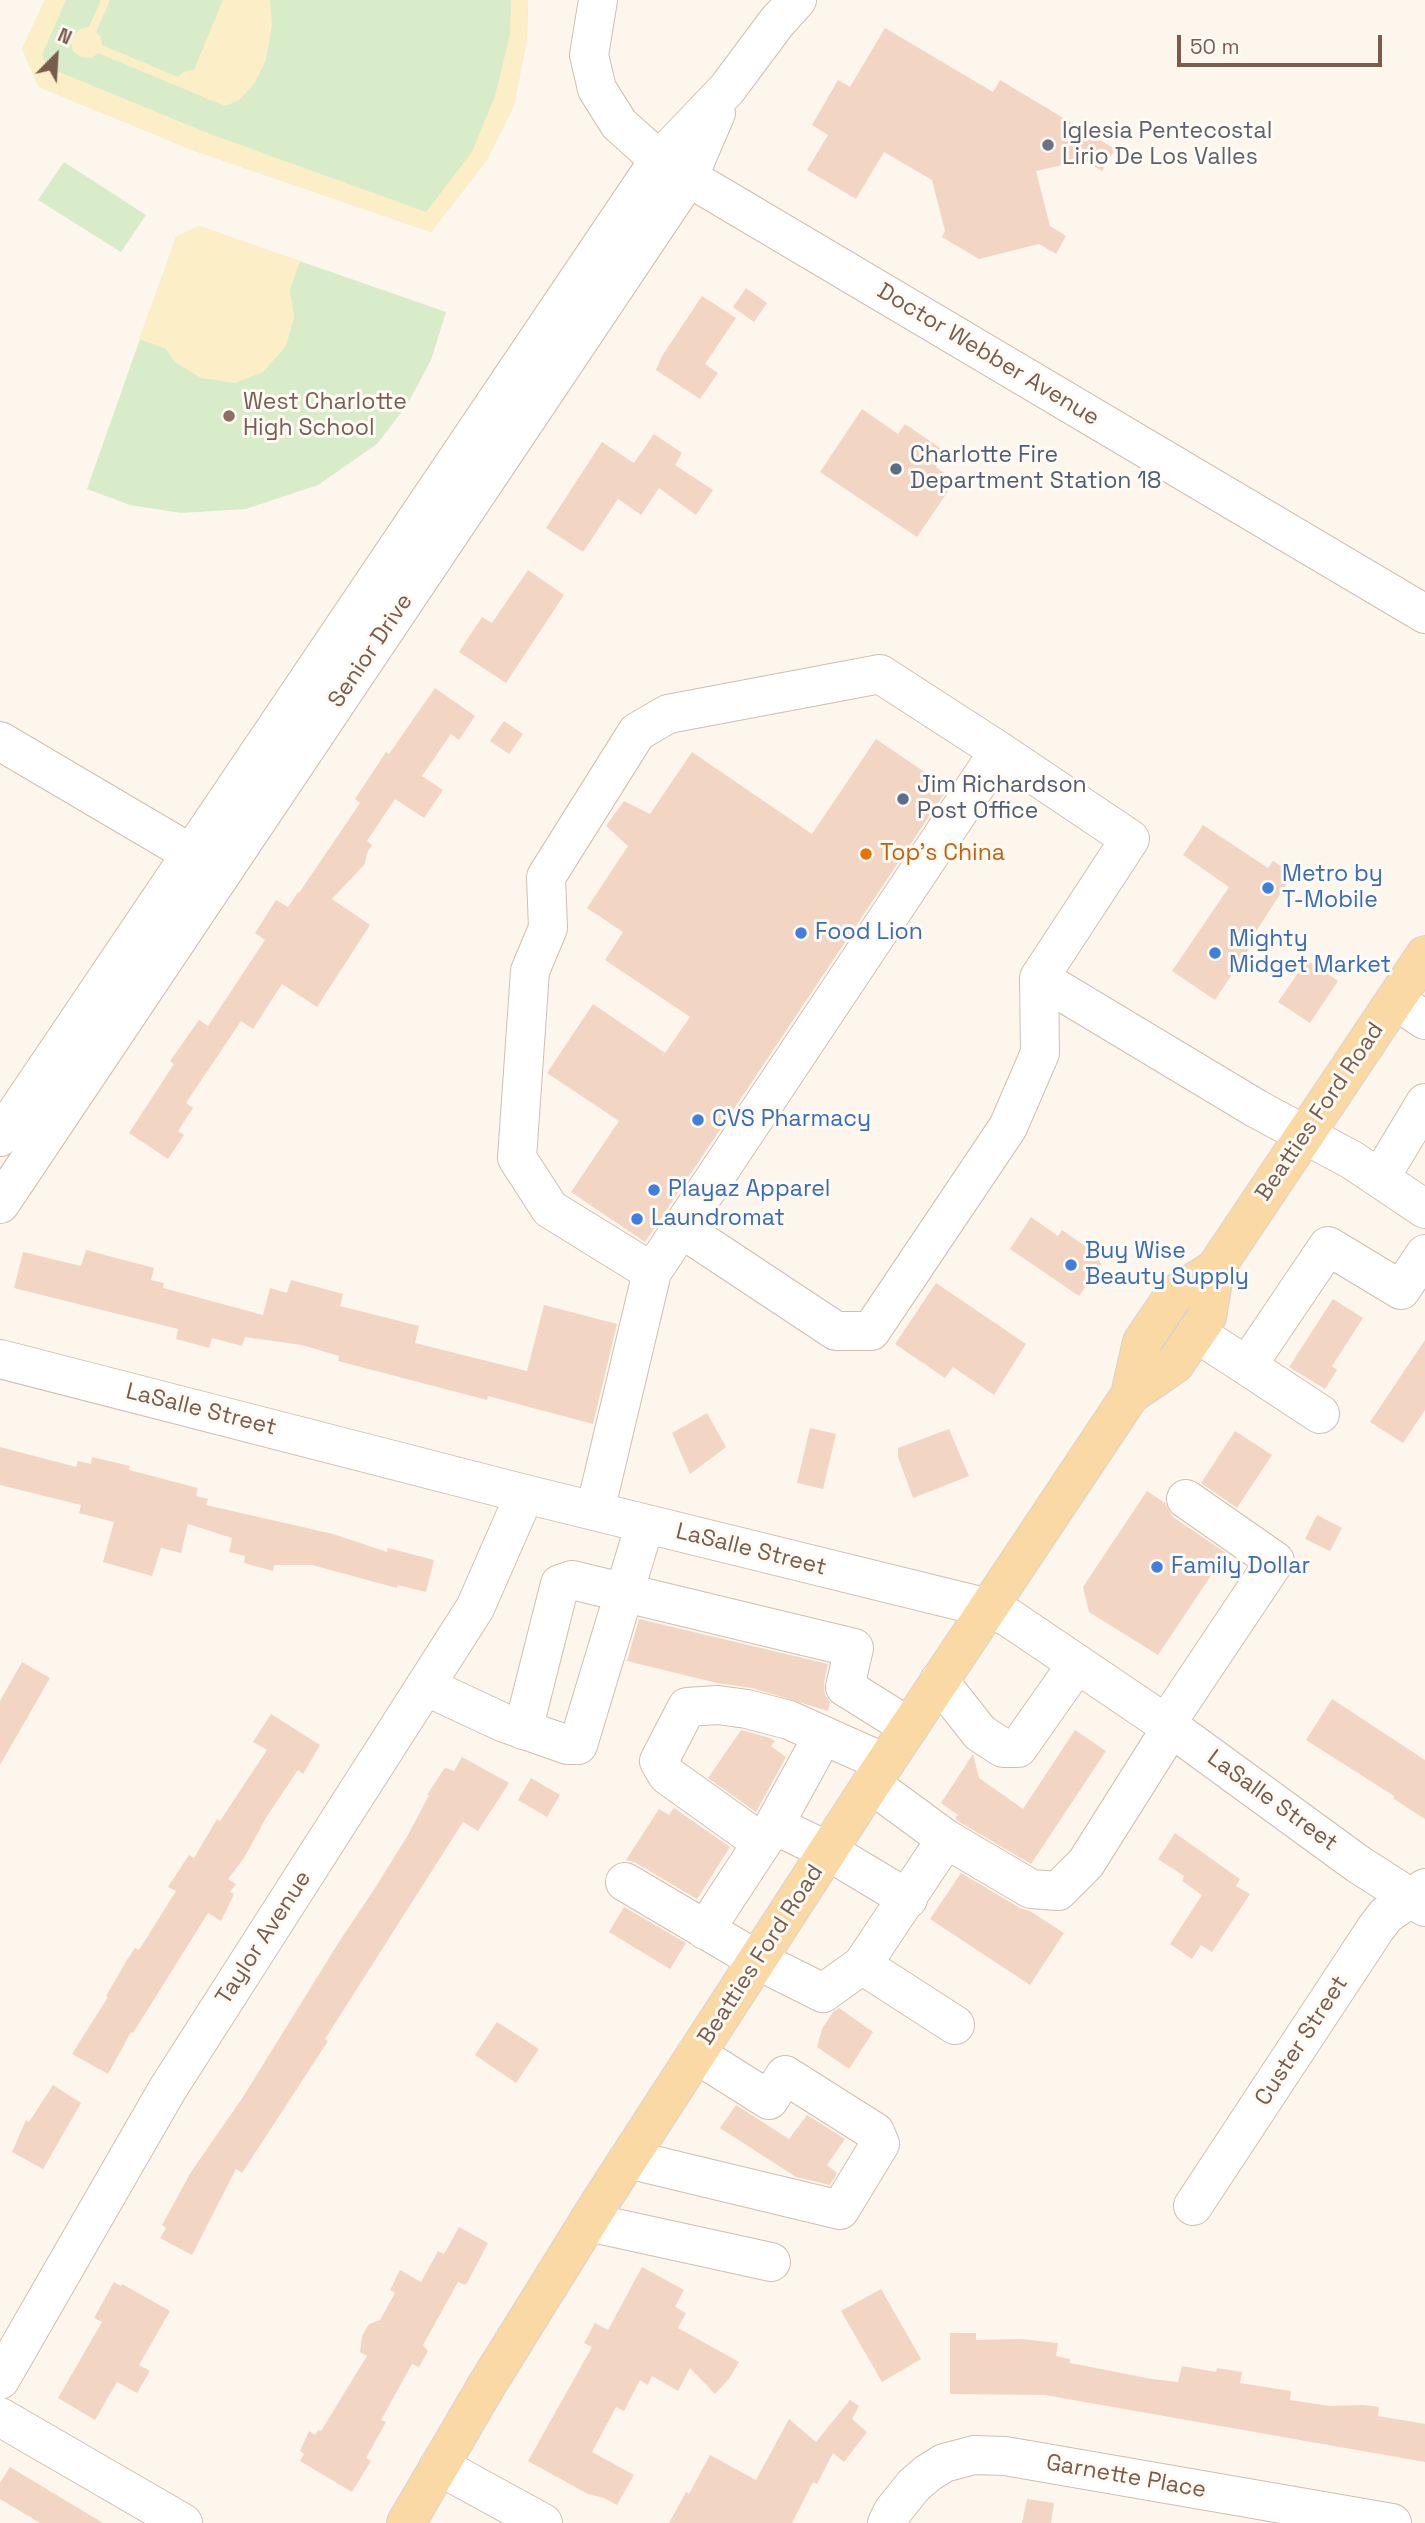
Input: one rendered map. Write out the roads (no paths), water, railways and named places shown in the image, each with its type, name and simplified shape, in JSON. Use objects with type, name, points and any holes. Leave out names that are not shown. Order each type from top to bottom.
[{"type":"main road","name":"Beatties Ford Road","points":[[406,2523],[488,2383],[628,2159],[939,1681],[1130,1395],[1142,1342],[1174,1295],[1215,1269],[1305,1135],[1410,1010],[1425,955]]},
{"type":"main road","name":"Beatties Ford Road","points":[[1130,1395],[1175,1364],[1207,1317],[1215,1269]]},
{"type":"street","name":"Doctor Webber Avenue","points":[[598,0],[589,55],[597,89],[619,124],[674,169],[1425,614]]},
{"type":"street","name":"Senior Drive","points":[[0,1204],[208,863],[727,89],[777,22],[797,0]]},
{"type":"street","points":[[652,1272],[550,1209],[517,1158],[530,971],[548,928],[546,877],[637,732],[668,714],[880,674],[1130,839],[1039,978],[1040,1053],[1008,1127],[871,1331],[836,1331],[682,1229]]},
{"type":"street","points":[[0,741],[208,863]]},
{"type":"street","points":[[595,1511],[652,1272],[999,751]]},
{"type":"street","name":"Senior Drive","points":[[0,1138],[208,863]]},
{"type":"street","points":[[1039,978],[1257,1109],[1352,1160],[1425,1209]]},
{"type":"street","points":[[1380,1178],[1425,1103]]},
{"type":"street","points":[[1247,1366],[1328,1245],[1401,1290],[1425,1254]]},
{"type":"street","points":[[1196,1333],[1320,1414]]},
{"type":"street","name":"LaSalle Street","points":[[0,1359],[525,1494],[988,1608],[1007,1617],[1168,1726],[1358,1864],[1420,1898]]},
{"type":"street","name":"Taylor Avenue","points":[[0,2380],[167,2090],[475,1608],[525,1494]]},
{"type":"street","points":[[908,1899],[828,1851],[768,1834],[667,1775],[659,1761],[687,1707],[718,1705],[747,1709],[789,1720],[823,1736],[878,1774],[946,1839],[1031,1889],[1058,1891],[1086,1863],[1168,1726],[1275,1561],[1186,1499]]},
{"type":"street","points":[[425,1686],[502,1722],[568,1745],[578,1745],[645,1524]]},
{"type":"street","points":[[523,1730],[560,1584],[572,1580],[854,1648],[845,1687],[909,1727]]},
{"type":"street","points":[[939,1681],[980,1733],[1003,1748],[1017,1748],[1077,1664]]},
{"type":"street","points":[[705,1930],[768,1834],[823,1736]]},
{"type":"street","points":[[625,1882],[757,1960],[823,1993],[862,1965],[946,1839]]},
{"type":"street","name":"Custer Street","points":[[1193,2206],[1376,1928],[1386,1916],[1420,1898]]},
{"type":"street","points":[[862,1965],[955,2025]]},
{"type":"street","points":[[628,2159],[840,2210],[880,2144],[875,2132],[785,2075],[769,2100],[696,2054]]},
{"type":"street","points":[[588,2222],[771,2262]]},
{"type":"street","points":[[0,2417],[183,2523]]},
{"type":"street","name":"Garnette Place","points":[[887,2523],[893,2511],[928,2473],[944,2463],[974,2455],[1005,2456],[1392,2523]]},
{"type":"street","points":[[439,2466],[543,2523]]},
{"type":"place","name":"Iglesia Pentecostal Lirio De Los Valles","points":[[1048,145]]},
{"type":"place","name":"West Charlotte High School","points":[[229,416]]},
{"type":"place","name":"Charlotte Fire Department Station 18","points":[[896,469]]},
{"type":"place","name":"Jim Richardson Post Office","points":[[903,799]]},
{"type":"place","name":"Top's China","points":[[866,854]]},
{"type":"place","name":"Metro by T-Mobile","points":[[1268,888]]},
{"type":"place","name":"Food Lion","points":[[801,933]]},
{"type":"place","name":"Mighty Midget Market","points":[[1215,953]]},
{"type":"place","name":"CVS Pharmacy","points":[[698,1120]]},
{"type":"place","name":"Playaz Apparel","points":[[654,1190]]},
{"type":"place","name":"Laundromat","points":[[637,1219]]},
{"type":"place","name":"Buy Wise Beauty Supply","points":[[1071,1265]]},
{"type":"place","name":"Family Dollar","points":[[1157,1567]]}]
